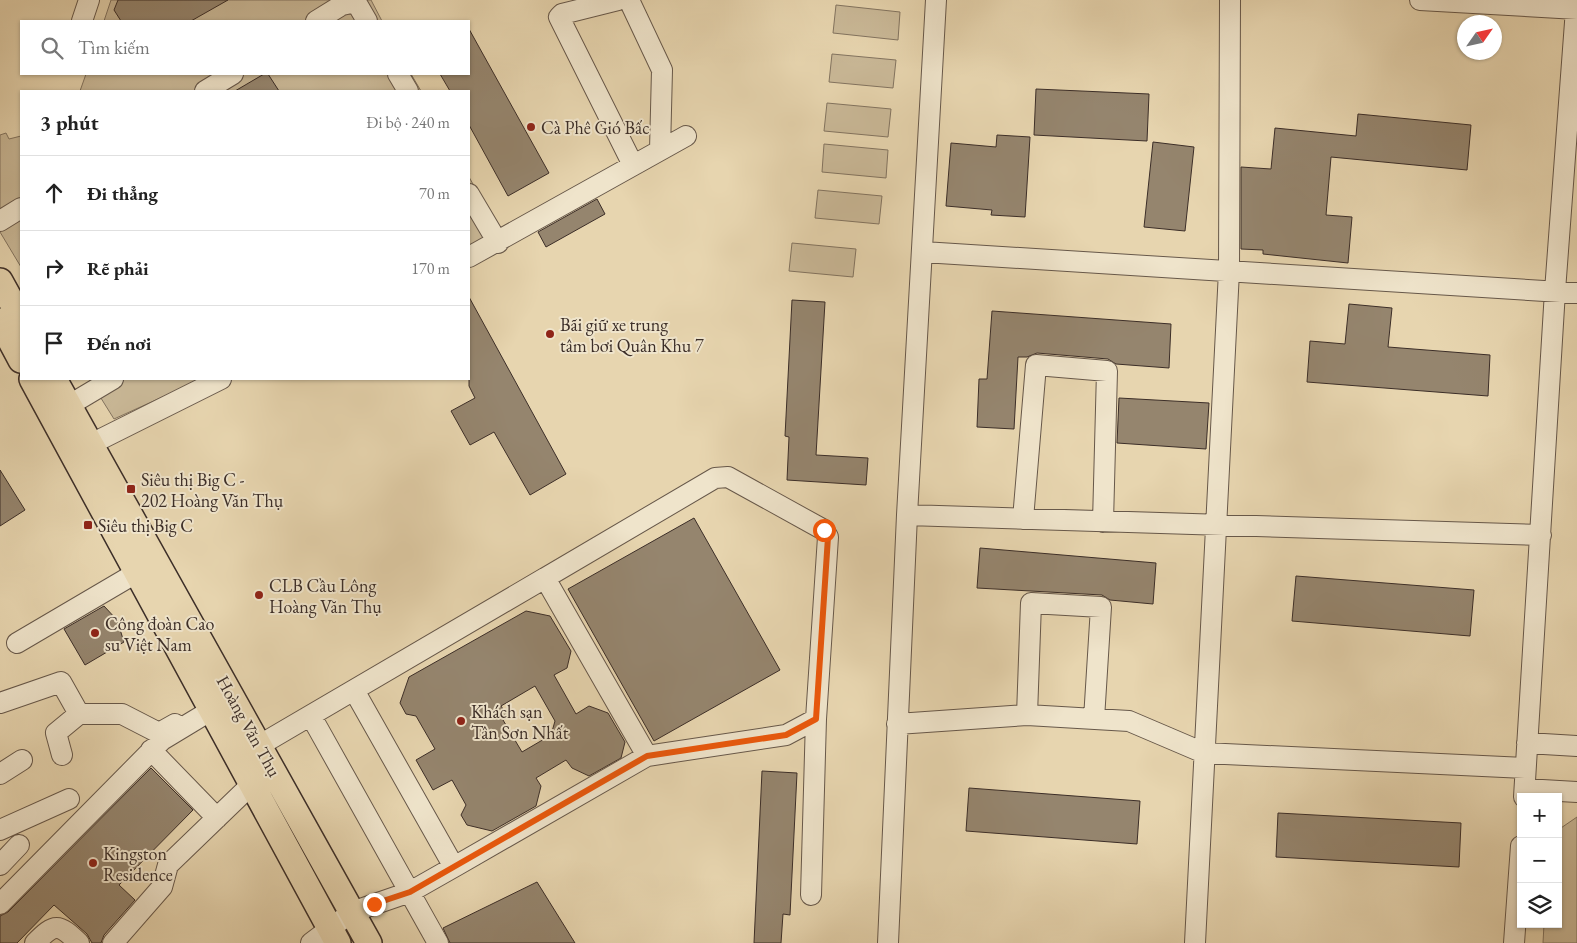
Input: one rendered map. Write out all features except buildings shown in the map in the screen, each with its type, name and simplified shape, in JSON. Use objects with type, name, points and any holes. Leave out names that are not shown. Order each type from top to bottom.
[{"type":"main road","points":[[0,281],[20,317]]},
{"type":"main road","points":[[0,321],[20,358]]},
{"type":"main road","name":"Hoàng Văn Thụ","points":[[33,380],[60,410],[147,566],[260,745],[369,943]]},
{"type":"main road","name":"Hoàng Văn Thụ","points":[[54,380],[60,410]]},
{"type":"main road","name":"Hoàng Văn Thụ","points":[[147,566],[209,709],[251,785],[326,938]]},
{"type":"street","points":[[82,20],[89,0]]},
{"type":"street","points":[[618,0],[562,14],[559,17],[633,165]]},
{"type":"street","points":[[630,0],[662,70],[660,150]]},
{"type":"street","points":[[888,943],[907,516],[936,0]]},
{"type":"street","points":[[1195,943],[1229,271],[1230,0]]},
{"type":"street","points":[[1420,0],[1576,9],[1555,291],[1524,793],[1577,792]]},
{"type":"street","points":[[318,20],[342,5],[356,2],[366,20]]},
{"type":"street","points":[[207,90],[231,75]]},
{"type":"street","points":[[399,75],[407,90]]},
{"type":"street","points":[[470,257],[498,243],[686,136]]},
{"type":"street","points":[[470,196],[498,243]]},
{"type":"street","points":[[0,221],[20,209]]},
{"type":"street","points":[[923,252],[1577,292]]},
{"type":"street","points":[[1023,519],[1036,365],[1108,371],[1103,522]]},
{"type":"street","points":[[60,410],[111,380]]},
{"type":"street","points":[[82,448],[218,380]]},
{"type":"street","points":[[260,745],[355,692],[714,478],[728,477],[819,525],[828,537],[816,719],[811,895]]},
{"type":"street","points":[[907,516],[1541,535]]},
{"type":"street","points":[[17,643],[147,566]]},
{"type":"street","points":[[545,578],[647,756]]},
{"type":"street","points":[[1027,715],[1032,603],[1101,607],[1094,719]]},
{"type":"street","points":[[0,703],[61,682],[79,714]]},
{"type":"street","points":[[355,692],[454,867]]},
{"type":"street","points":[[62,755],[56,733],[79,714],[122,714],[159,733],[209,709]]},
{"type":"street","points":[[0,904],[151,750],[162,740],[209,709]]},
{"type":"street","points":[[897,724],[1027,715],[1129,721],[1204,753],[1526,768]]},
{"type":"street","points":[[311,716],[438,943]]},
{"type":"street","points":[[326,938],[352,912],[410,892],[647,756],[786,735],[816,719]]},
{"type":"street","points":[[1527,743],[1577,746]]},
{"type":"street","points":[[151,750],[217,818]]},
{"type":"street","points":[[0,774],[22,760]]},
{"type":"street","points":[[113,943],[162,887],[168,865],[251,785]]},
{"type":"street","points":[[0,830],[68,800]]},
{"type":"street","points":[[0,865],[19,845]]},
{"type":"street","points":[[1514,943],[1518,883]]},
{"type":"street","points":[[35,943],[50,928],[55,927],[68,932],[79,943]]},
{"type":"shaded area","points":[[111,0],[371,0],[381,20],[104,20]]},
{"type":"shaded area","points":[[836,5],[900,12],[898,40],[833,33]]},
{"type":"shaded area","points":[[832,54],[896,60],[893,88],[829,82]]},
{"type":"shaded area","points":[[86,75],[412,75],[420,90],[80,90]]},
{"type":"shaded area","points":[[827,103],[891,109],[888,137],[824,131]]},
{"type":"shaded area","points":[[6,133],[9,139],[20,136],[20,265],[0,232],[0,135]]},
{"type":"shaded area","points":[[824,144],[888,150],[886,178],[822,172]]},
{"type":"shaded area","points":[[470,179],[502,236],[470,252]]},
{"type":"shaded area","points":[[818,190],[882,196],[879,224],[815,218]]},
{"type":"shaded area","points":[[792,243],[856,249],[853,277],[789,271]]},
{"type":"shaded area","points":[[90,380],[200,380],[114,419]]},
{"type":"shaded area","points":[[1577,817],[1577,943],[1543,943],[1544,928],[1562,928],[1562,827]]},
{"type":"place","name":"Cà Phê Gió Bấc","points":[[531,127]]},
{"type":"place","name":"Bãi giữ xe trung tâm bơi Quân Khu 7","points":[[550,334]]},
{"type":"place","name":"Siêu thị Big C - 202 Hoàng Văn Thụ","points":[[131,489]]},
{"type":"place","name":"Siêu thị Big C","points":[[88,525]]},
{"type":"place","name":"CLB Cầu Lông Hoàng Văn Thụ","points":[[259,595]]},
{"type":"place","name":"Công đoàn Cao su Việt Nam","points":[[95,633]]},
{"type":"place","name":"Khách sạn Tân Sơn Nhất","points":[[461,721]]},
{"type":"place","name":"Kingston Residence","points":[[93,863]]},
{"type":"route","points":[[374,904],[410,892],[647,756],[786,735],[816,719],[828,537],[824,530]]}]
